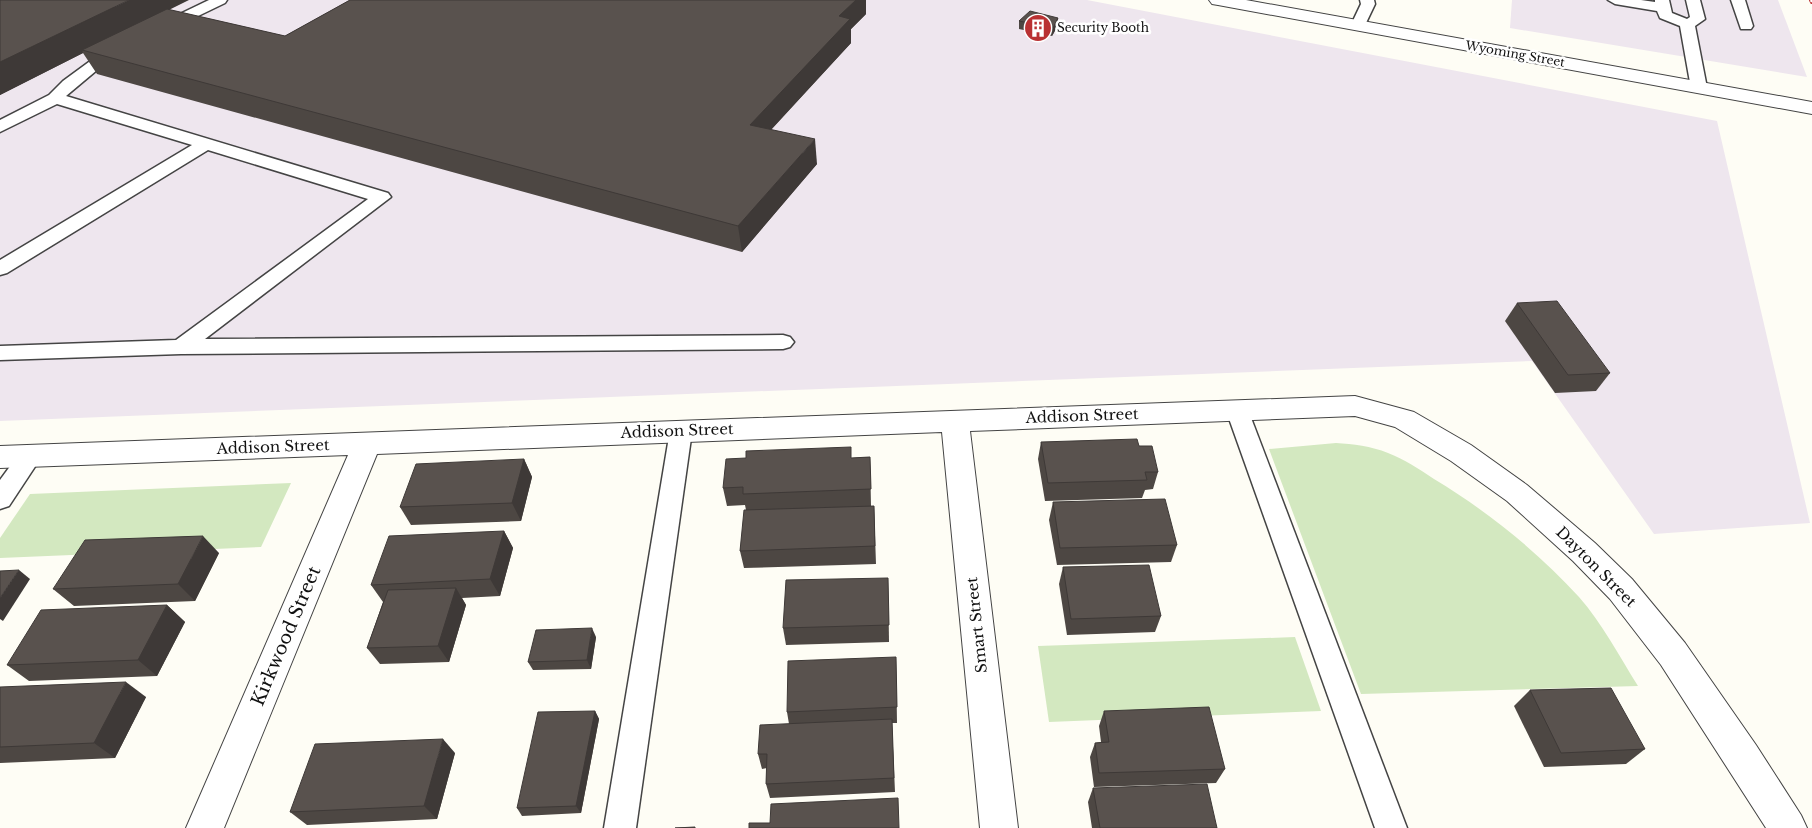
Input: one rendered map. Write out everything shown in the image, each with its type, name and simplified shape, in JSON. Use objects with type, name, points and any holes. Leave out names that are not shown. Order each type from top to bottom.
[{"type":"street","name":"Wyoming Street","points":[[1218,0],[1812,108]]},
{"type":"street","name":"Addison Street","points":[[0,457],[1355,406]]},
{"type":"street","name":"Dayton Street","points":[[1355,406],[1404,419],[1461,453],[1517,493],[1584,552],[1621,589],[1673,654],[1788,828]]},
{"type":"street","name":"Smart Street","points":[[955,421],[999,828]]},
{"type":"street","name":"Kirkwood Street","points":[[206,828],[367,443]]},
{"type":"lane","points":[[149,35],[220,0]]},
{"type":"lane","points":[[1358,25],[1368,4],[1367,0]]},
{"type":"lane","points":[[1615,0],[1663,4],[1665,15],[1687,24],[1698,19],[1693,0]]},
{"type":"lane","points":[[1738,0],[1746,26]]},
{"type":"lane","points":[[1687,24],[1699,88]]},
{"type":"lane","points":[[0,127],[55,98],[69,84],[98,62],[133,44]]},
{"type":"lane","points":[[55,98],[382,197],[181,347]]},
{"type":"lane","points":[[0,269],[205,144]]},
{"type":"lane","points":[[0,353],[181,347],[783,342]]},
{"type":"lane","points":[[1237,410],[1391,828]]},
{"type":"lane","points":[[620,828],[681,431]]},
{"type":"lane","points":[[0,499],[30,456]]},
{"type":"shaded area","points":[[0,0],[1087,0],[1717,121],[1810,523],[1654,534],[1532,361],[0,421]]},
{"type":"shaded area","points":[[1512,0],[1778,0],[1807,77],[1510,28]]},
{"type":"green space","points":[[1336,443],[1369,447],[1400,458],[1454,491],[1511,533],[1579,597],[1603,629],[1638,686],[1361,694],[1269,449]]},
{"type":"green space","points":[[291,483],[261,547],[0,558],[0,538],[30,494]]},
{"type":"green space","points":[[1295,637],[1321,711],[1049,722],[1038,646]]},
{"type":"building","points":[[0,0],[129,0],[0,62]]},
{"type":"building","points":[[350,0],[856,0],[839,16],[850,19],[750,125],[815,139],[738,226],[82,50],[167,9],[285,36]]},
{"type":"building","points":[[1030,11],[1058,18],[1053,28],[1019,21]]},
{"type":"building","points":[[1557,301],[1610,373],[1568,375],[1517,303]]},
{"type":"building","points":[[1137,439],[1139,446],[1152,446],[1158,472],[1145,472],[1147,480],[1048,483],[1041,442]]},
{"type":"building","points":[[851,447],[851,458],[870,457],[871,489],[743,494],[743,487],[723,488],[726,459],[746,458],[746,451]]},
{"type":"building","points":[[524,459],[512,503],[400,507],[416,464]]},
{"type":"building","points":[[1165,499],[1177,545],[1060,548],[1053,502]]},
{"type":"building","points":[[874,506],[875,546],[740,551],[744,510]]},
{"type":"building","points":[[504,531],[490,579],[371,585],[389,536]]},
{"type":"building","points":[[203,536],[178,584],[53,589],[85,540]]},
{"type":"building","points":[[1149,565],[1161,616],[1071,619],[1063,567]]},
{"type":"building","points":[[19,570],[0,598],[0,571]]},
{"type":"building","points":[[888,578],[889,625],[783,628],[786,580]]},
{"type":"building","points":[[456,588],[438,646],[367,648],[388,590]]},
{"type":"building","points":[[167,605],[138,660],[7,665],[41,610]]},
{"type":"building","points":[[592,628],[587,660],[528,662],[536,630]]},
{"type":"building","points":[[896,657],[897,707],[787,712],[788,661]]},
{"type":"building","points":[[126,682],[94,743],[0,747],[0,687]]},
{"type":"building","points":[[1611,688],[1645,749],[1561,753],[1530,690]]},
{"type":"building","points":[[1209,707],[1225,769],[1099,773],[1095,743],[1109,742],[1104,711]]},
{"type":"building","points":[[595,711],[576,806],[517,808],[538,712]]},
{"type":"building","points":[[892,719],[894,778],[766,784],[767,754],[758,754],[760,725]]},
{"type":"building","points":[[443,739],[424,806],[290,812],[315,744]]},
{"type":"building","points":[[1207,784],[1217,828],[1100,828],[1093,788]]},
{"type":"building","points":[[898,798],[899,828],[749,828],[749,823],[770,823],[771,804]]},
{"type":"place","name":"Security Booth","points":[[1038,28]]}]
